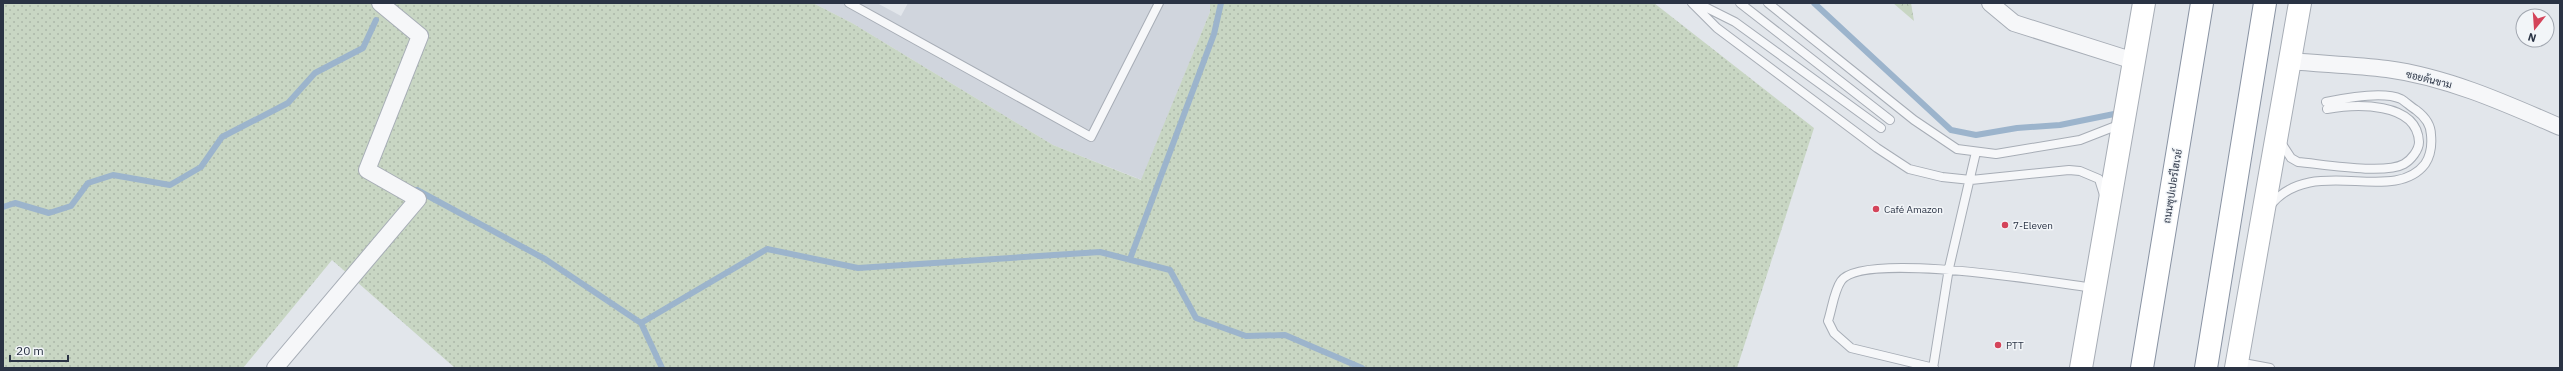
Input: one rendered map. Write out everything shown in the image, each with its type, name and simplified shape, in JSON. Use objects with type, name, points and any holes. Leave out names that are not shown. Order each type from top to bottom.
[{"type":"main road","points":[[2126,3],[2139,30]]},
{"type":"main road","points":[[2081,368],[2144,3]]},
{"type":"main road","name":"ถนนซุปเปอร์ไฮเวย์","points":[[2142,368],[2202,3]]},
{"type":"main road","points":[[2206,368],[2265,3]]},
{"type":"main road","points":[[2237,365],[2300,3]]},
{"type":"street","points":[[275,368],[418,199],[367,170],[420,36],[380,3]]},
{"type":"street","points":[[1990,3],[2014,23],[2134,61]]},
{"type":"street","name":"ซอยต้นขาม","points":[[2290,61],[2388,69],[2425,78],[2495,99],[2560,127]]},
{"type":"lane","points":[[849,3],[1090,137],[1159,3]]},
{"type":"lane","points":[[1692,3],[1717,28],[1877,148],[1910,169],[1942,177],[1971,180],[2035,172],[2080,171],[2099,178],[2109,207]]},
{"type":"lane","points":[[1697,3],[1735,22],[1881,128]]},
{"type":"lane","points":[[1740,3],[1890,120]]},
{"type":"lane","points":[[1768,3],[1939,139],[1957,149],[1996,154],[2080,140],[2123,123]]},
{"type":"lane","points":[[2263,215],[2275,200],[2293,186],[2342,180],[2385,182],[2410,176],[2424,164],[2432,147],[2431,128],[2421,114],[2400,99],[2363,95],[2326,105],[2365,106],[2395,112],[2412,124],[2418,133],[2419,145],[2414,156],[2404,164],[2384,169],[2298,162],[2291,158],[2277,135]]},
{"type":"lane","points":[[1976,152],[1971,180],[1949,268],[1933,368],[1851,348],[1834,333],[1828,321],[1841,280],[1856,270],[1949,268],[2095,288]]},
{"type":"lane","points":[[2237,365],[2270,368]]},
{"type":"shaded area","points":[[813,3],[877,3],[901,16],[908,3],[1210,3],[1210,12],[1142,180],[1053,145],[852,23]]},
{"type":"green space","points":[[3,3],[813,3],[852,23],[1053,145],[1141,180],[1210,12],[1210,3],[1654,3],[1814,128],[1737,368],[455,368],[332,260],[243,368],[3,368]]},
{"type":"green space","points":[[1893,3],[1911,3],[1914,21]]},
{"type":"waterway","points":[[1130,259],[1214,34],[1221,3]]},
{"type":"waterway","points":[[1814,3],[1951,130],[1976,135],[2017,128],[2060,125],[2119,113]]},
{"type":"waterway","points":[[3,207],[15,203],[49,213],[71,206],[88,183],[113,175],[170,185],[201,167],[222,137],[288,103],[315,73],[363,48],[376,20]]},
{"type":"waterway","points":[[417,190],[545,259],[641,323],[767,249],[858,268],[1100,252],[1170,270],[1196,318],[1246,336],[1285,335],[1362,368]]},
{"type":"waterway","points":[[641,323],[662,368]]},
{"type":"place","name":"Café Amazon","points":[[1876,209]]},
{"type":"place","name":"7-Eleven","points":[[2005,225]]},
{"type":"place","name":"PTT","points":[[1998,345]]}]
